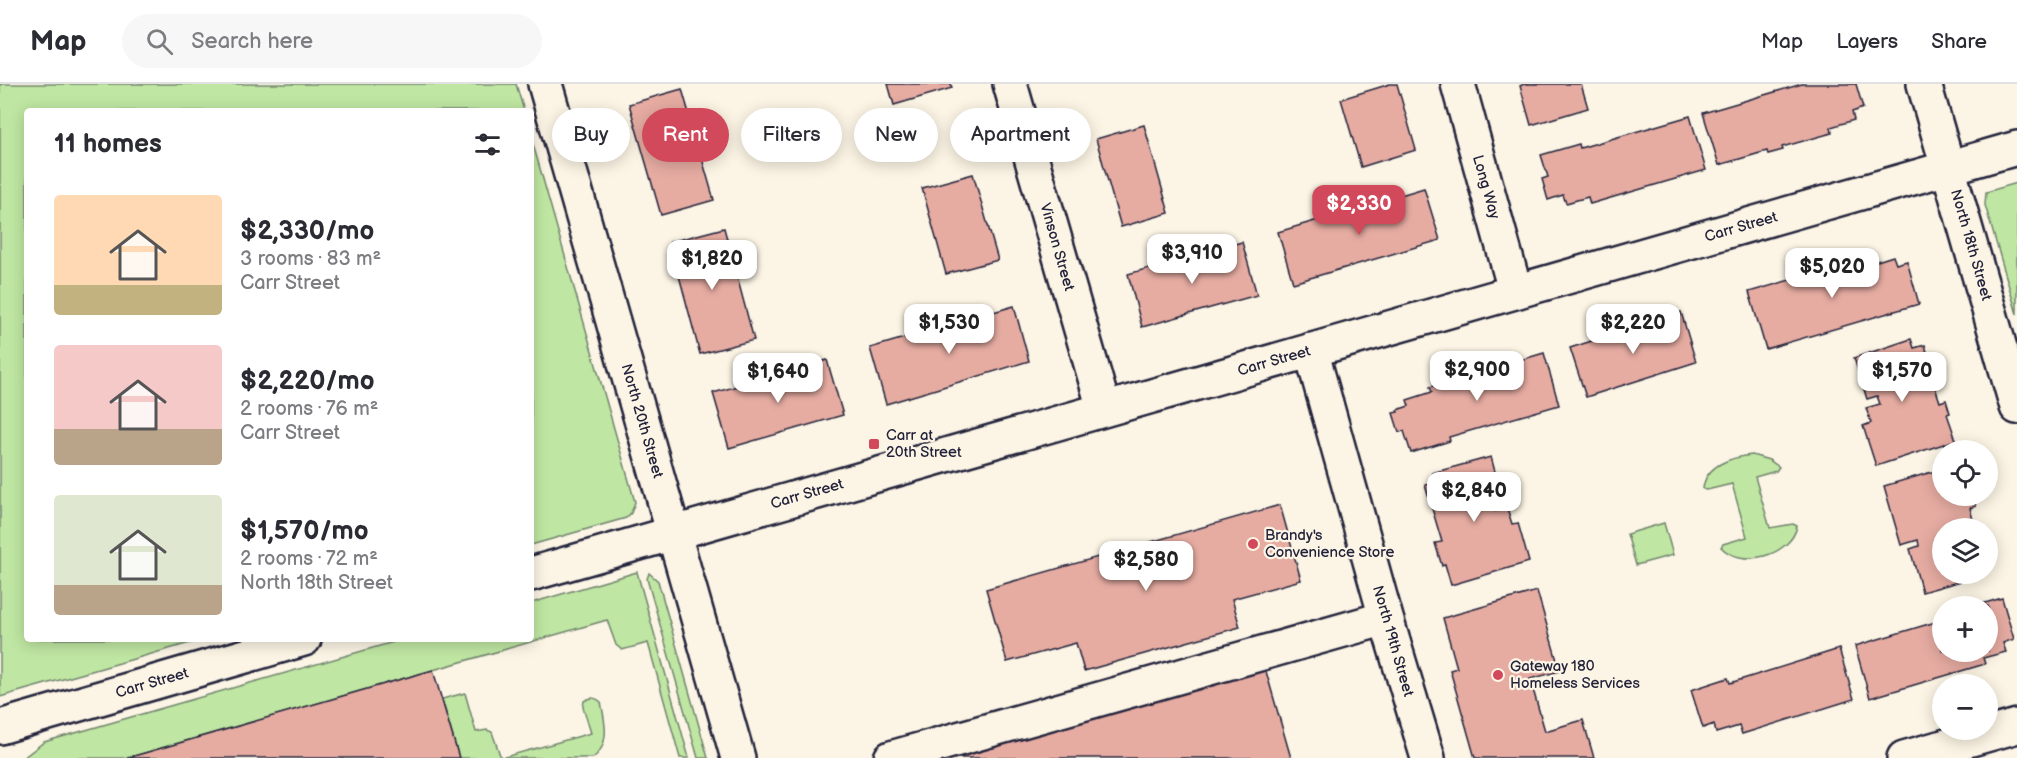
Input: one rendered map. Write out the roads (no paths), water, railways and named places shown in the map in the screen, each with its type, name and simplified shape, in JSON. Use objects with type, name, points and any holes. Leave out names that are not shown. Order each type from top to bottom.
[{"type":"street","name":"North 20th Street","points":[[545,84],[738,758]]},
{"type":"street","name":"Vinson Street","points":[[1010,84],[1104,409]]},
{"type":"street","name":"Long Way","points":[[1458,84],[1515,290]]},
{"type":"street","name":"North 18th Street","points":[[1924,84],[2017,407]]},
{"type":"street","name":"Carr Street","points":[[534,573],[1515,290],[2017,148]]},
{"type":"street","name":"North 19th Street","points":[[1311,350],[1428,758]]},
{"type":"street","points":[[891,758],[1386,618]]},
{"type":"street","name":"Carr Street","points":[[0,727],[294,642]]},
{"type":"street","points":[[1904,758],[2017,726]]},
{"type":"place","name":"Carr at 20th Street","points":[[874,444]]},
{"type":"place","name":"Brandy's Convenience Store","points":[[1253,544]]},
{"type":"place","name":"Gateway 180 Homeless Services","points":[[1498,675]]}]
